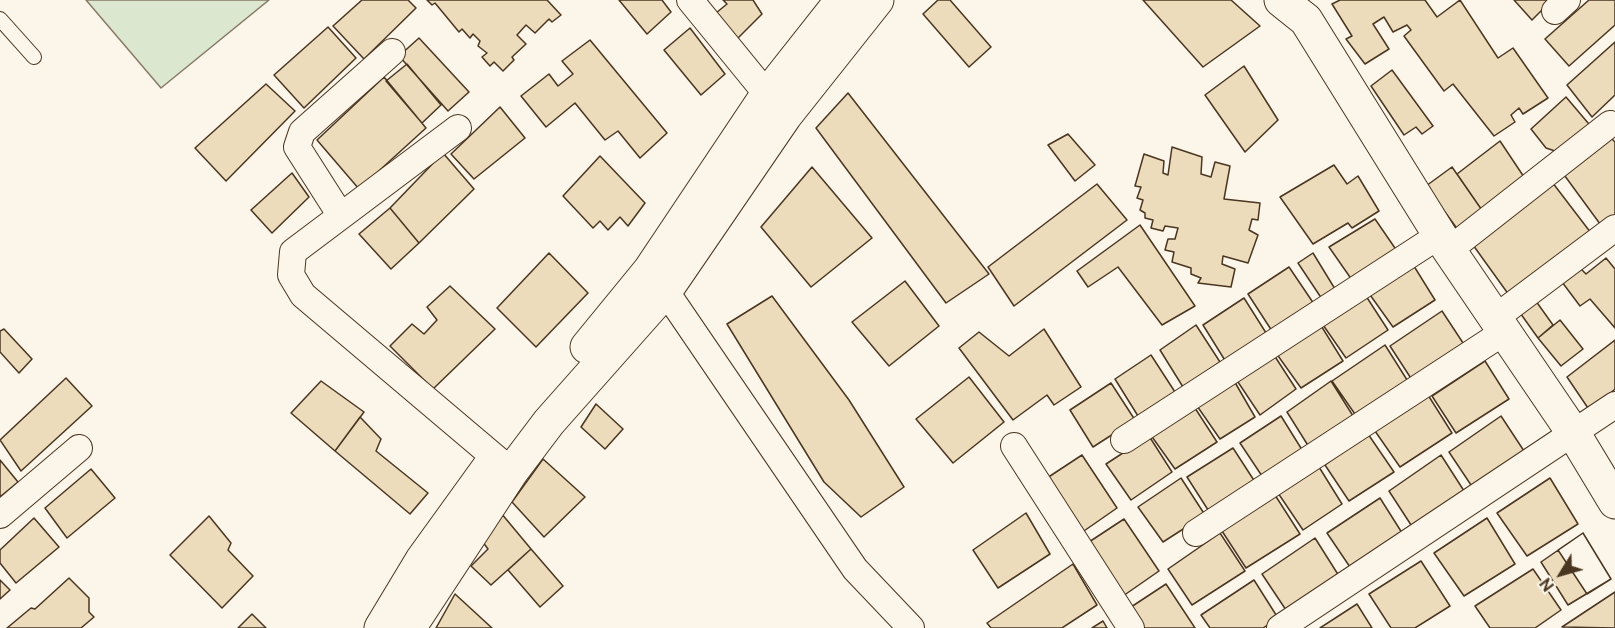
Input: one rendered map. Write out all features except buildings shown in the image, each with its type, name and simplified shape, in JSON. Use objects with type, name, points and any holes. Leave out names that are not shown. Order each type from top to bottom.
[{"type":"street","points":[[690,0],[776,105]]},
{"type":"street","points":[[381,628],[422,560],[503,464],[549,422],[658,280],[776,105],[842,0]]},
{"type":"street","points":[[776,105],[877,0]]},
{"type":"street","points":[[1281,0],[1306,20],[1445,242],[1574,434],[1615,502]]},
{"type":"street","points":[[341,216],[297,147],[302,132],[392,52]]},
{"type":"street","points":[[1124,440],[1445,242],[1610,124]]},
{"type":"street","points":[[458,128],[293,252],[291,275],[303,295],[503,464]]},
{"type":"street","points":[[1196,533],[1499,325],[1615,228]]},
{"type":"street","points":[[658,280],[855,569],[911,628]]},
{"type":"street","points":[[1280,628],[1615,405]]},
{"type":"street","points":[[1014,446],[1131,628]]},
{"type":"street","points":[[0,515],[79,448]]},
{"type":"street","points":[[409,628],[503,464]]},
{"type":"lane","points":[[0,19],[34,57]]},
{"type":"green space","points":[[86,0],[269,0],[161,88]]}]
